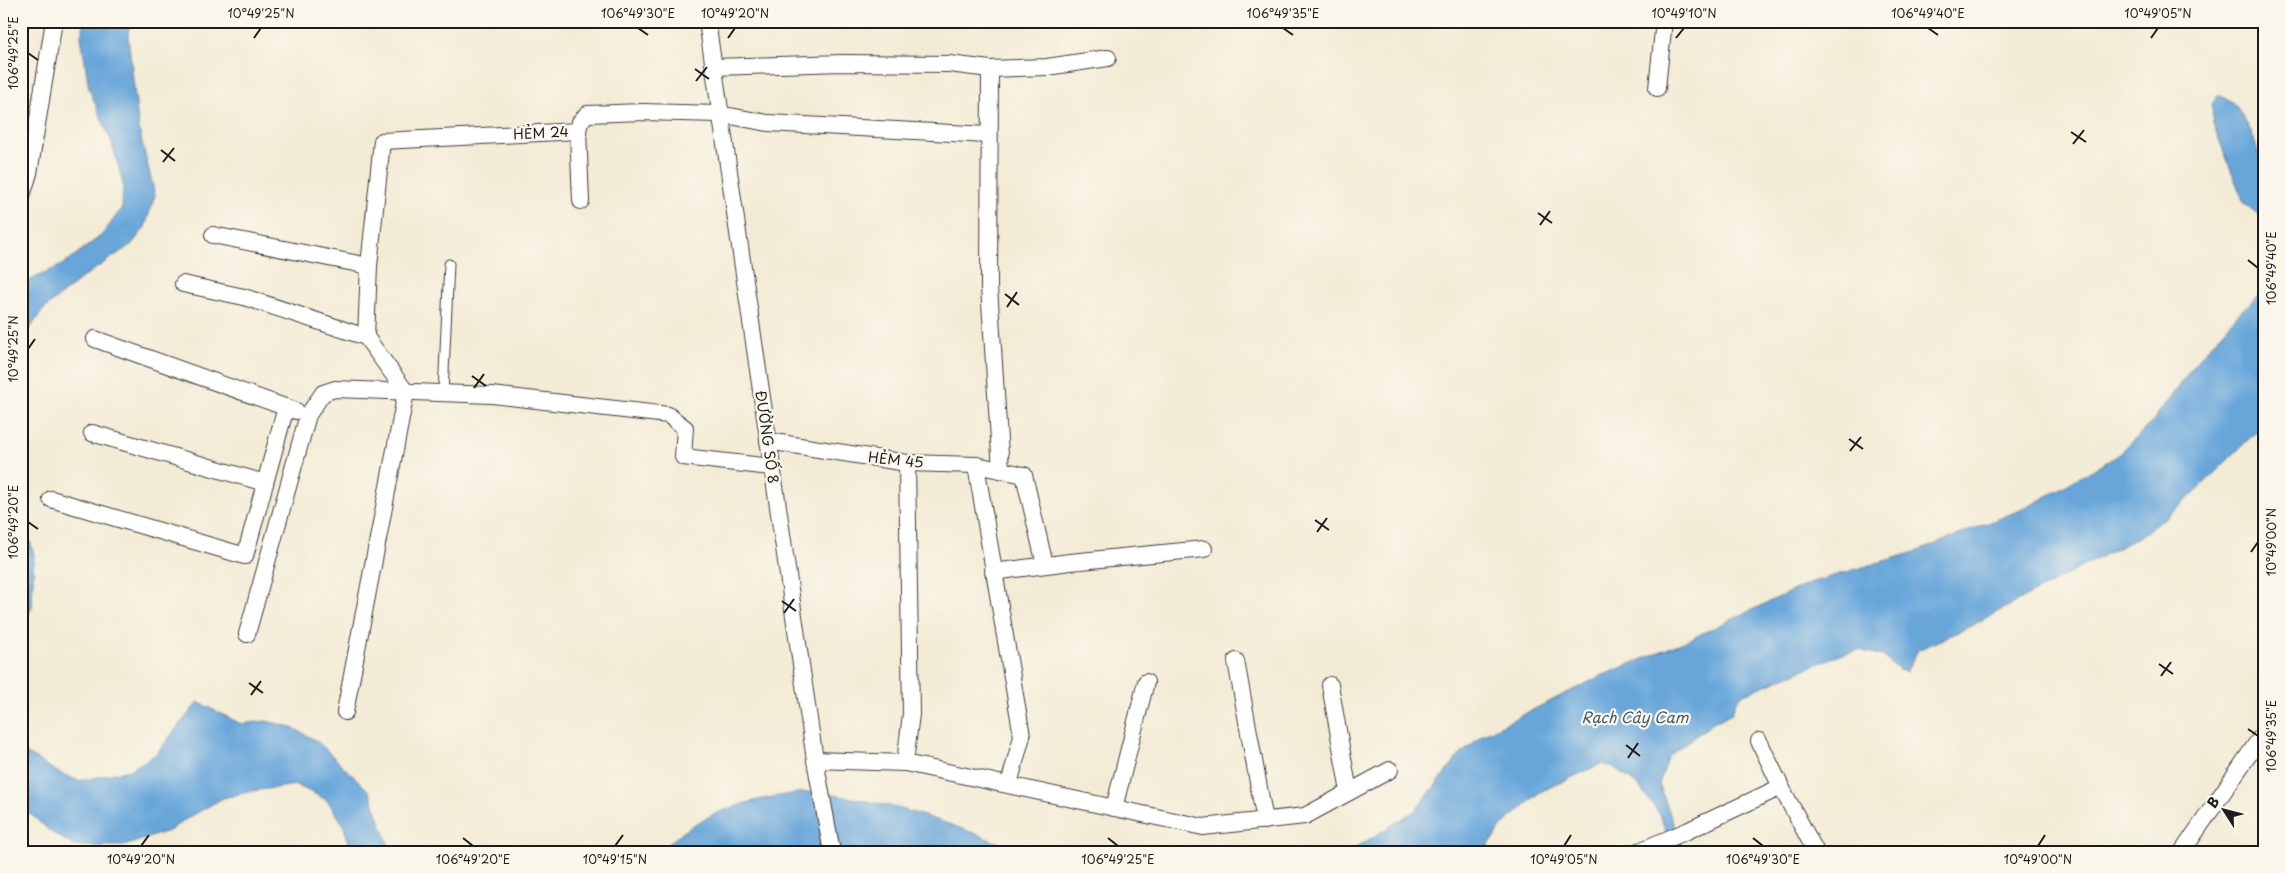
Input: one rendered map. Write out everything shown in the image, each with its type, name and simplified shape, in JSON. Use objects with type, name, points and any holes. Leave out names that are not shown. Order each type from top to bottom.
[{"type":"street","points":[[21,199],[54,21]]},
{"type":"street","name":"ĐƯỜNG SỐ 8","points":[[707,21],[771,467],[816,766],[832,852]]},
{"type":"street","points":[[1656,88],[1664,21]]},
{"type":"street","points":[[714,67],[842,62],[949,64],[990,70],[1048,67],[1108,58]]},
{"type":"street","points":[[990,70],[988,135],[989,287],[1000,470]]},
{"type":"street","name":"HẺM 24","points":[[369,266],[382,141],[578,130],[580,122],[587,114],[643,112],[719,114]]},
{"type":"street","points":[[719,114],[768,123],[988,135]]},
{"type":"street","points":[[578,130],[581,201]]},
{"type":"street","points":[[213,235],[369,266],[366,337]]},
{"type":"street","points":[[183,284],[244,297],[366,337],[406,392],[345,712]]},
{"type":"street","points":[[95,339],[308,415]]},
{"type":"street","points":[[247,634],[308,415],[323,394],[335,388],[492,395],[668,416],[685,428],[683,458],[771,467]]},
{"type":"street","points":[[51,499],[245,556],[286,407]]},
{"type":"street","points":[[92,433],[265,483]]},
{"type":"street","name":"HẺM 45","points":[[768,441],[907,463],[976,465],[1024,475],[1045,565]]},
{"type":"street","points":[[905,763],[911,714],[907,463]]},
{"type":"street","points":[[976,465],[1022,736],[1009,784]]},
{"type":"street","points":[[993,572],[1204,549]]},
{"type":"street","points":[[1236,661],[1265,821]]},
{"type":"street","points":[[1114,808],[1146,682]]},
{"type":"street","points":[[1330,685],[1349,792]]},
{"type":"street","points":[[2182,852],[2265,731]]},
{"type":"street","points":[[1759,741],[1816,852]]},
{"type":"street","points":[[816,766],[905,763],[1203,827],[1305,816],[1390,770]]},
{"type":"street","points":[[1637,852],[1664,847],[1688,831],[1781,786]]},
{"type":"lane","points":[[443,394],[449,264]]},
{"type":"water","points":[[85,21],[130,21],[128,36],[139,130],[155,195],[145,227],[132,244],[83,277],[44,309],[21,341],[21,289],[28,281],[62,265],[102,235],[122,208],[123,184],[112,143],[89,89],[81,36]]},
{"type":"water","points":[[2219,94],[2237,107],[2252,133],[2265,175],[2265,220],[2244,203],[2213,124],[2212,104]]},
{"type":"water","name":"Rạch Cây Cam","points":[[2265,290],[2265,423],[2183,504],[2142,535],[1969,627],[1918,650],[1906,672],[1899,670],[1883,656],[1859,650],[1839,655],[1744,694],[1735,703],[1732,713],[1713,723],[1669,756],[1659,784],[1684,852],[1673,852],[1660,815],[1638,785],[1613,767],[1601,764],[1540,792],[1502,826],[1484,852],[1349,852],[1416,810],[1457,758],[1482,735],[1601,676],[1686,641],[1809,583],[1918,551],[2028,507],[2117,456],[2152,422],[2196,362],[2240,312]]},
{"type":"water","points":[[21,508],[34,555],[32,607],[21,632]]},
{"type":"water","points":[[198,702],[241,724],[266,721],[292,727],[318,742],[370,792],[391,852],[352,852],[343,824],[327,800],[296,785],[253,791],[223,798],[181,822],[171,830],[124,846],[75,846],[51,832],[21,806],[21,750],[59,773],[79,781],[130,770],[156,754]]},
{"type":"water","points":[[807,792],[862,800],[916,813],[1020,852],[657,852],[690,827],[715,814],[753,801]]}]
